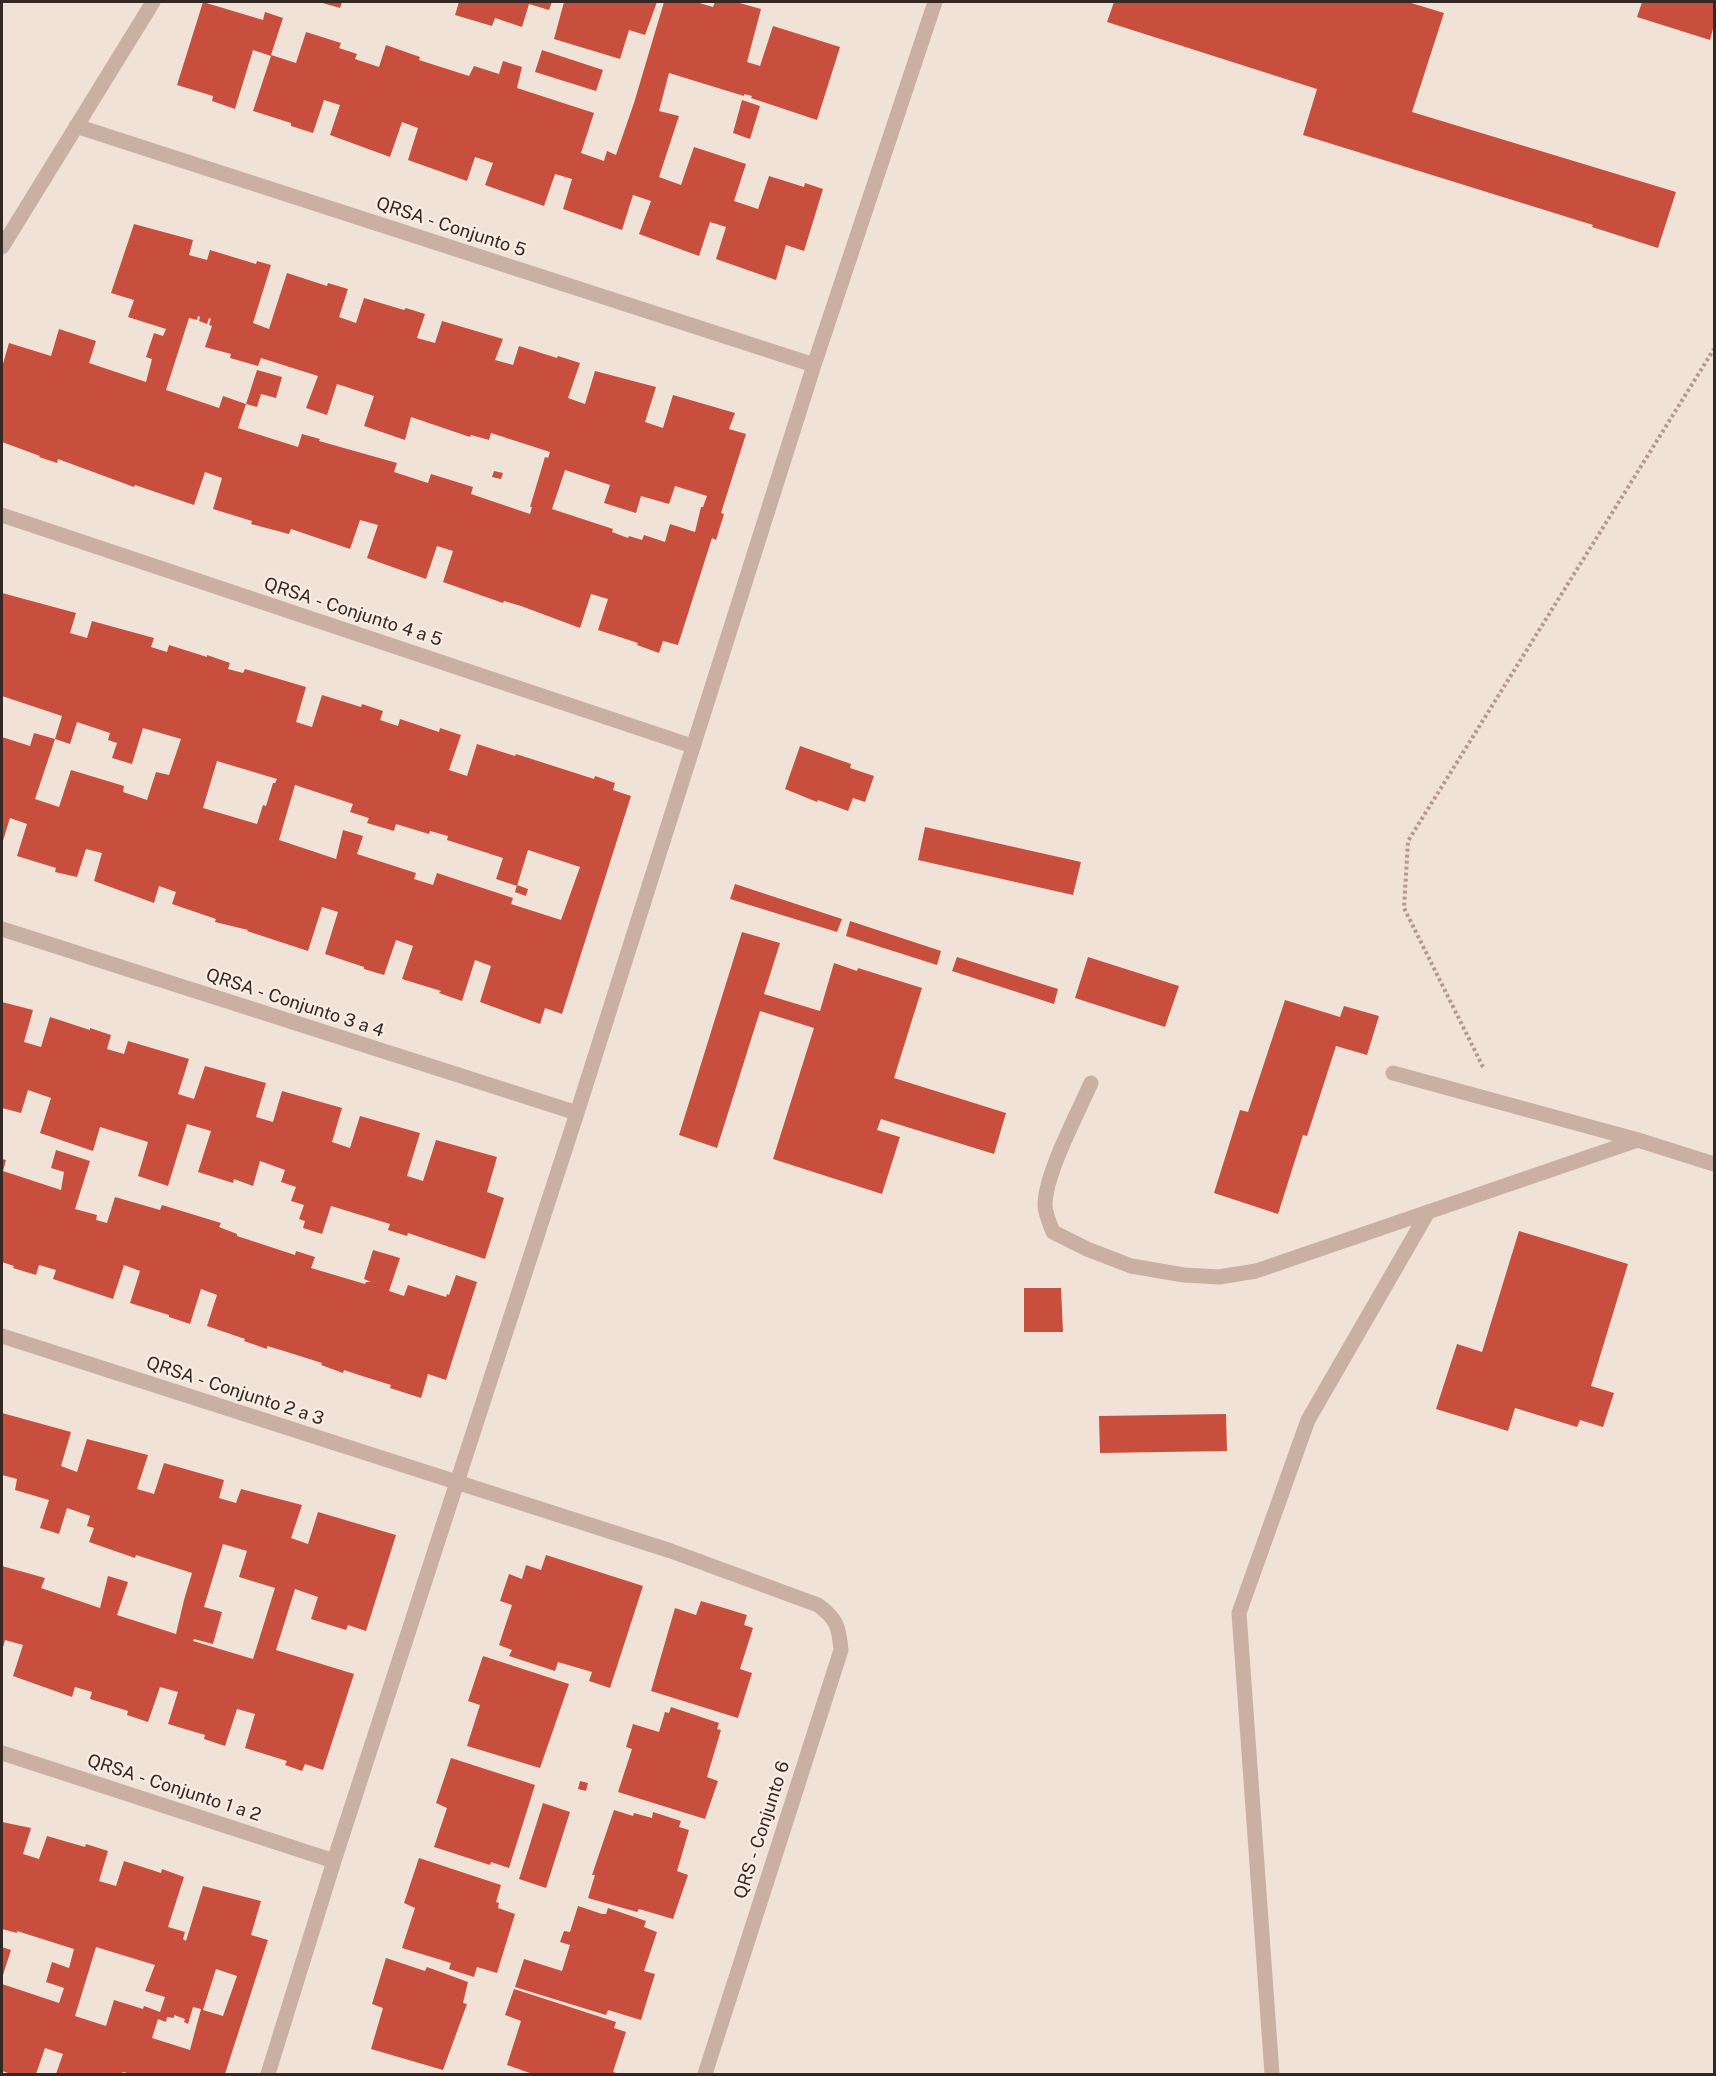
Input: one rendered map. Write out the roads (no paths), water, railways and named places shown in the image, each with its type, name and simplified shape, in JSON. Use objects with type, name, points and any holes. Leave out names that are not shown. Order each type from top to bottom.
[{"type":"street","points":[[2,247],[153,2]]},
{"type":"street","points":[[268,2074],[334,1861],[577,1113],[814,365],[935,2]]},
{"type":"street","name":"QRSA - Conjunto 5","points":[[76,126],[814,365]]},
{"type":"street","name":"QRSA - Conjunto 4 a 5","points":[[2,515],[692,746]]},
{"type":"street","name":"QRSA - Conjunto 3 a 4","points":[[2,929],[577,1113]]},
{"type":"street","points":[[1393,1073],[1638,1140],[1714,1164]]},
{"type":"street","points":[[1091,1083],[1059,1155],[1045,1205],[1053,1232],[1131,1266],[1185,1275],[1219,1278],[1256,1271],[1638,1140]]},
{"type":"street","points":[[1272,2074],[1239,1613],[1308,1420],[1428,1212]]},
{"type":"street","name":"QRSA - Conjunto 2 a 3","points":[[2,1336],[671,1551],[818,1605]]},
{"type":"street","name":"QRS - Conjunto 6","points":[[705,2074],[841,1650],[840,1629],[818,1605]]},
{"type":"street","name":"QRSA - Conjunto 1 a 2","points":[[2,1753],[334,1861]]}]
